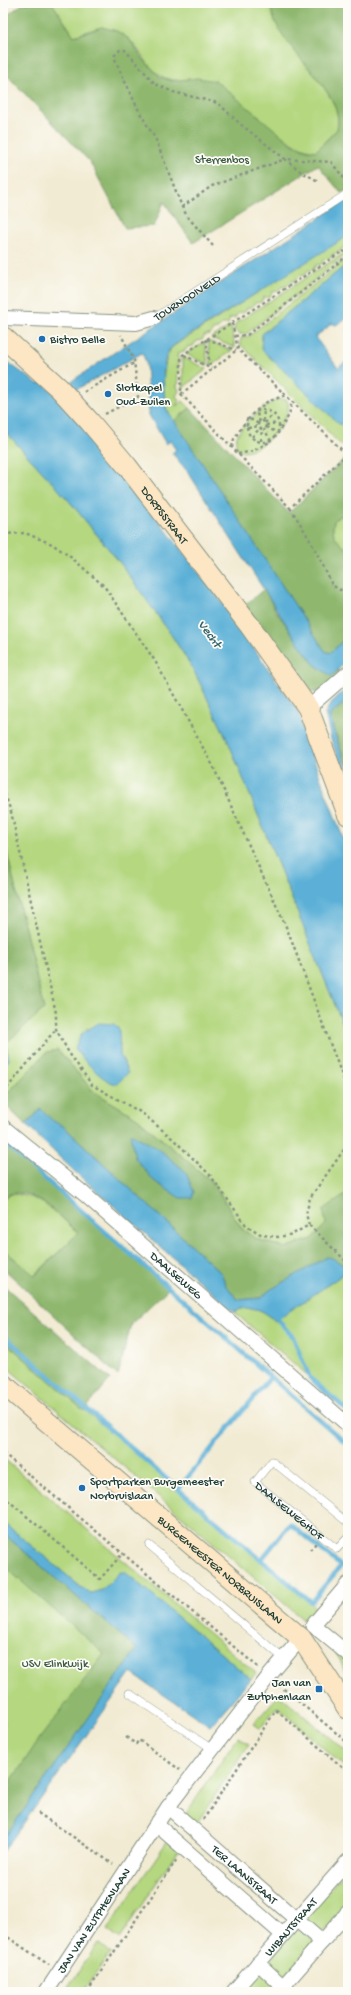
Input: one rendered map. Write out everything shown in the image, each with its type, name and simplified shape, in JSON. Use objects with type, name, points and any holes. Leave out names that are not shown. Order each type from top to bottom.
[{"type":"street","name":"TOURNOOIVELD","points":[[3,318],[136,323],[154,318]]},
{"type":"street","name":"DORPSSTRAAT","points":[[3,337],[67,397],[131,472],[250,626],[308,708],[348,816]]},
{"type":"street","points":[[308,708],[348,673]]},
{"type":"street","name":"DAALSEWEG","points":[[3,1128],[82,1193],[348,1426]]},
{"type":"street","name":"BURGEMEESTER NORBRUISLAAN","points":[[3,1384],[307,1631],[348,1654]]},
{"type":"street","points":[[307,1631],[348,1584]]},
{"type":"street","name":"BURGEMEESTER NORBRUISLAAN","points":[[307,1631],[348,1709]]},
{"type":"street","name":"JAN VAN ZUTPHENLAAN","points":[[46,1992],[168,1807],[269,1676],[307,1631]]},
{"type":"street","name":"TER LAANSTRAAT","points":[[168,1807],[295,1920],[322,1942]]},
{"type":"street","name":"TER LAANSTRAAT","points":[[156,1824],[283,1935]]},
{"type":"street","name":"WIBAUTSTRAAT","points":[[233,1992],[348,1861]]},
{"type":"street","points":[[258,1964],[284,1990],[348,1912]]},
{"type":"lane","name":"TOURNOOIVELD","points":[[154,318],[348,194]]},
{"type":"lane","name":"DAALSEWEGHOF","points":[[348,1523],[272,1461],[255,1482],[337,1549],[348,1539]]},
{"type":"lane","points":[[150,1545],[284,1659]]},
{"type":"lane","points":[[129,1693],[212,1749]]},
{"type":"path","points":[[214,246],[187,216],[182,206],[156,140],[140,113],[120,72],[114,56],[120,50],[125,50],[155,84],[173,92],[218,103],[240,123],[300,171],[318,181]]},
{"type":"path","points":[[182,206],[212,186],[285,159],[331,162],[348,183]]},
{"type":"path","points":[[235,336],[247,335],[347,256],[347,253],[343,252],[181,356],[181,394],[290,508],[317,553],[332,585],[340,590],[348,587]]},
{"type":"path","points":[[232,323],[237,350]]},
{"type":"path","points":[[206,339],[237,350],[286,394],[347,454],[290,508]]},
{"type":"path","points":[[206,339],[211,369]]},
{"type":"path","points":[[100,416],[138,397],[134,361],[126,342]]},
{"type":"path","points":[[181,394],[237,350]]},
{"type":"path","points":[[183,355],[211,369]]},
{"type":"path","points":[[67,397],[82,397],[84,391],[134,361]]},
{"type":"path","points":[[232,448],[234,439],[248,418],[267,402],[286,394]]},
{"type":"path","points":[[238,454],[253,452],[278,433],[289,415],[292,401]]},
{"type":"path","points":[[256,411],[264,410],[273,414],[278,423],[278,433]]},
{"type":"path","points":[[261,441],[264,410]]},
{"type":"path","points":[[256,411],[270,440]]},
{"type":"path","points":[[252,437],[273,414]]},
{"type":"path","points":[[248,418],[278,433]]},
{"type":"path","points":[[248,418],[248,428],[252,437],[261,441],[270,440]]},
{"type":"path","points":[[248,428],[278,423]]},
{"type":"path","points":[[3,534],[25,533],[52,544],[72,558],[104,586],[155,661],[212,764],[284,921],[348,1091]]},
{"type":"path","points":[[3,788],[11,812],[56,1013],[56,1029],[69,1053],[92,1085],[142,1113],[173,1139],[210,1175],[246,1225],[262,1235],[279,1238],[293,1234],[310,1225]]},
{"type":"path","points":[[3,1093],[56,1029]]},
{"type":"path","points":[[348,1144],[310,1198],[306,1214],[310,1225],[341,1254],[348,1263]]},
{"type":"path","points":[[3,1453],[348,1743]]},
{"type":"path","points":[[3,1496],[100,1578],[123,1553]]},
{"type":"path","points":[[310,1550],[317,1542]]},
{"type":"path","points":[[126,1737],[136,1744],[139,1740],[190,1778]]},
{"type":"path","points":[[38,1813],[125,1872]]},
{"type":"path","points":[[3,1934],[59,1972]]},
{"type":"green space","name":"Sterrenbos","points":[[24,3],[52,3],[74,36],[102,27],[117,31],[129,39],[143,59],[160,77],[172,81],[197,78],[216,81],[292,144],[307,150],[316,151],[337,129],[337,114],[331,99],[321,84],[284,36],[274,20],[270,3],[348,3],[348,190],[341,193],[318,165],[193,243],[164,202],[154,226],[125,228],[90,162],[3,71],[3,18]]},
{"type":"green space","points":[[52,3],[270,3],[274,19],[284,36],[331,99],[337,114],[337,129],[316,151],[301,147],[184,80],[173,80],[158,74],[130,40],[124,36],[102,27],[74,36]]},
{"type":"green space","points":[[348,236],[348,249],[342,248],[339,253],[333,254],[330,259],[323,260],[322,264],[316,265],[313,270],[308,270],[305,275],[299,276],[295,281],[291,281],[287,286],[281,287],[279,291],[272,292],[270,297],[264,297],[261,302],[255,303],[252,307],[247,308],[245,312],[238,313],[235,318],[230,318],[228,324],[222,324],[218,329],[213,330],[210,335],[205,335],[202,340],[197,341],[193,346],[187,347],[185,351],[179,352],[177,356],[180,361],[177,366],[180,370],[177,376],[179,381],[177,386],[179,391],[176,396],[179,400],[176,406],[183,401],[190,408],[174,421],[166,407],[163,385],[166,361],[171,348]]},
{"type":"green space","points":[[344,253],[346,255],[246,334],[239,334],[234,329],[236,323]]},
{"type":"green space","points":[[348,257],[348,263],[262,334],[339,424],[348,425],[348,447],[341,445],[240,344],[241,338],[249,336]]},
{"type":"green space","points":[[231,326],[235,348],[211,338]]},
{"type":"green space","points":[[208,341],[232,350],[211,366]]},
{"type":"green space","points":[[205,342],[208,365],[186,354]]},
{"type":"green space","points":[[183,357],[207,369],[183,388]]},
{"type":"green space","points":[[279,399],[287,400],[288,408],[286,417],[274,435],[256,448],[247,451],[239,450],[236,443],[237,436],[248,420],[265,407]]},
{"type":"green space","points":[[190,408],[289,513],[343,460],[348,461],[348,512],[335,519],[333,529],[337,540],[348,550],[348,636],[330,653],[325,651],[174,421]]},
{"type":"green space","points":[[3,429],[70,502],[121,564],[192,667],[228,741],[348,1037],[348,1193],[324,1210],[326,1224],[312,1239],[285,1248],[256,1239],[242,1229],[213,1183],[137,1118],[93,1091],[58,1050],[47,1052],[3,1098],[3,1068],[9,1059],[6,1043],[44,1009],[3,836]],"holes":[[[88,1028],[120,1043],[120,1055],[125,1063],[113,1083],[92,1068],[75,1048],[82,1033]]]},
{"type":"green space","points":[[348,512],[348,550],[335,537],[333,524],[335,519]]},
{"type":"green space","points":[[264,589],[276,611],[314,664],[333,675],[338,670],[340,675],[324,689],[315,692],[305,691],[244,606]]},
{"type":"green space","points":[[348,687],[348,768],[327,710]]},
{"type":"green space","points":[[3,836],[44,1009],[6,1043],[3,1032]]},
{"type":"green space","points":[[58,1050],[93,1091],[137,1118],[213,1183],[242,1229],[256,1239],[285,1248],[312,1239],[326,1224],[323,1210],[348,1193],[348,1262],[343,1265],[336,1261],[270,1290],[261,1298],[238,1300],[226,1285],[221,1273],[63,1126],[53,1122],[41,1109],[26,1125],[3,1103],[3,1098],[47,1052]]},
{"type":"green space","points":[[3,1142],[169,1288],[131,1324],[118,1376],[3,1268],[3,1249],[35,1276],[78,1233],[54,1210],[33,1197],[22,1193],[12,1193],[3,1198]]},
{"type":"green space","points":[[12,1194],[23,1195],[41,1202],[56,1213],[78,1233],[34,1276],[3,1249],[3,1198]]},
{"type":"green space","points":[[348,1271],[348,1410],[234,1312],[245,1308],[256,1309],[266,1313],[275,1321]]},
{"type":"green space","points":[[3,1285],[110,1379],[84,1411],[3,1340]]},
{"type":"green space","points":[[3,1340],[317,1609],[306,1622],[3,1364]]},
{"type":"green space","points":[[3,1458],[256,1673],[251,1679],[125,1573],[120,1573],[102,1590],[91,1593],[82,1588],[3,1522]]},
{"type":"green space","points":[[3,1533],[137,1649],[7,1834],[3,1835],[3,1793],[40,1738],[104,1654],[3,1565]]},
{"type":"green space","name":"USV Elinkwijk","points":[[3,1540],[123,1654],[3,1835]]},
{"type":"green space","points":[[333,1648],[348,1659],[348,1680],[340,1660]]},
{"type":"green space","points":[[279,1695],[348,1753],[348,1770],[277,1707],[260,1729],[253,1724]]},
{"type":"green space","points":[[238,1737],[249,1744],[195,1826],[185,1815]]},
{"type":"green space","points":[[168,1840],[179,1849],[119,1939],[107,1930]]},
{"type":"green space","points":[[348,1869],[348,1905],[321,1936],[302,1920]]},
{"type":"green space","points":[[297,1927],[315,1942],[282,1980],[265,1964]]},
{"type":"green space","points":[[98,1943],[110,1953],[83,1992],[65,1992]]},
{"type":"green space","points":[[259,1971],[276,1986],[271,1992],[241,1992]]},
{"type":"water","name":"Vecht","points":[[348,199],[348,236],[176,344],[170,349],[167,355],[164,370],[164,394],[166,408],[325,651],[330,653],[348,636],[348,659],[333,675],[331,676],[314,664],[297,641],[188,472],[172,453],[176,450],[170,441],[166,444],[149,415],[146,362],[142,353],[59,399],[113,461],[220,600],[297,710],[322,783],[348,851],[348,1037],[228,741],[192,667],[121,564],[70,502],[3,429],[3,359],[38,384],[42,383],[54,393]]},
{"type":"water","points":[[348,263],[348,317],[336,325],[331,323],[315,337],[338,368],[348,360],[348,425],[339,424],[261,349],[262,334]]},
{"type":"water","points":[[348,687],[348,700],[330,715],[334,733],[346,768],[348,786],[331,739],[325,713],[331,703]]},
{"type":"water","points":[[99,1023],[114,1024],[119,1029],[120,1055],[128,1073],[117,1084],[106,1080],[100,1075],[88,1064],[75,1048],[82,1033]]},
{"type":"water","points":[[3,1032],[9,1059],[3,1068]]},
{"type":"water","points":[[41,1109],[53,1121],[63,1126],[221,1273],[226,1285],[238,1300],[261,1298],[270,1290],[327,1257],[332,1258],[343,1265],[348,1262],[348,1271],[275,1321],[266,1313],[256,1309],[245,1308],[234,1312],[74,1171],[26,1125]]},
{"type":"water","points":[[130,1133],[159,1149],[185,1171],[194,1192],[192,1198],[180,1198],[154,1181],[135,1158]]},
{"type":"water","points":[[3,1522],[82,1588],[91,1593],[102,1590],[120,1572],[125,1572],[251,1679],[210,1726],[131,1673],[3,1852],[3,1835],[7,1834],[137,1649],[3,1533]]},
{"type":"waterway","points":[[3,1142],[348,1445]]},
{"type":"waterway","points":[[278,1320],[293,1337],[310,1378],[348,1411]]},
{"type":"waterway","points":[[3,1335],[178,1489],[311,1602],[341,1566],[290,1524],[261,1560]]},
{"type":"waterway","points":[[178,1489],[270,1378]]},
{"type":"place","name":"Bistro Belle","points":[[42,339]]},
{"type":"place","name":"Slotkapel Oud-Zuilen","points":[[108,394]]},
{"type":"place","name":"Sportparken Burgemeester Norbruislaan","points":[[82,1488]]},
{"type":"place","name":"Jan van Zutphenlaan","points":[[319,1689]]}]
